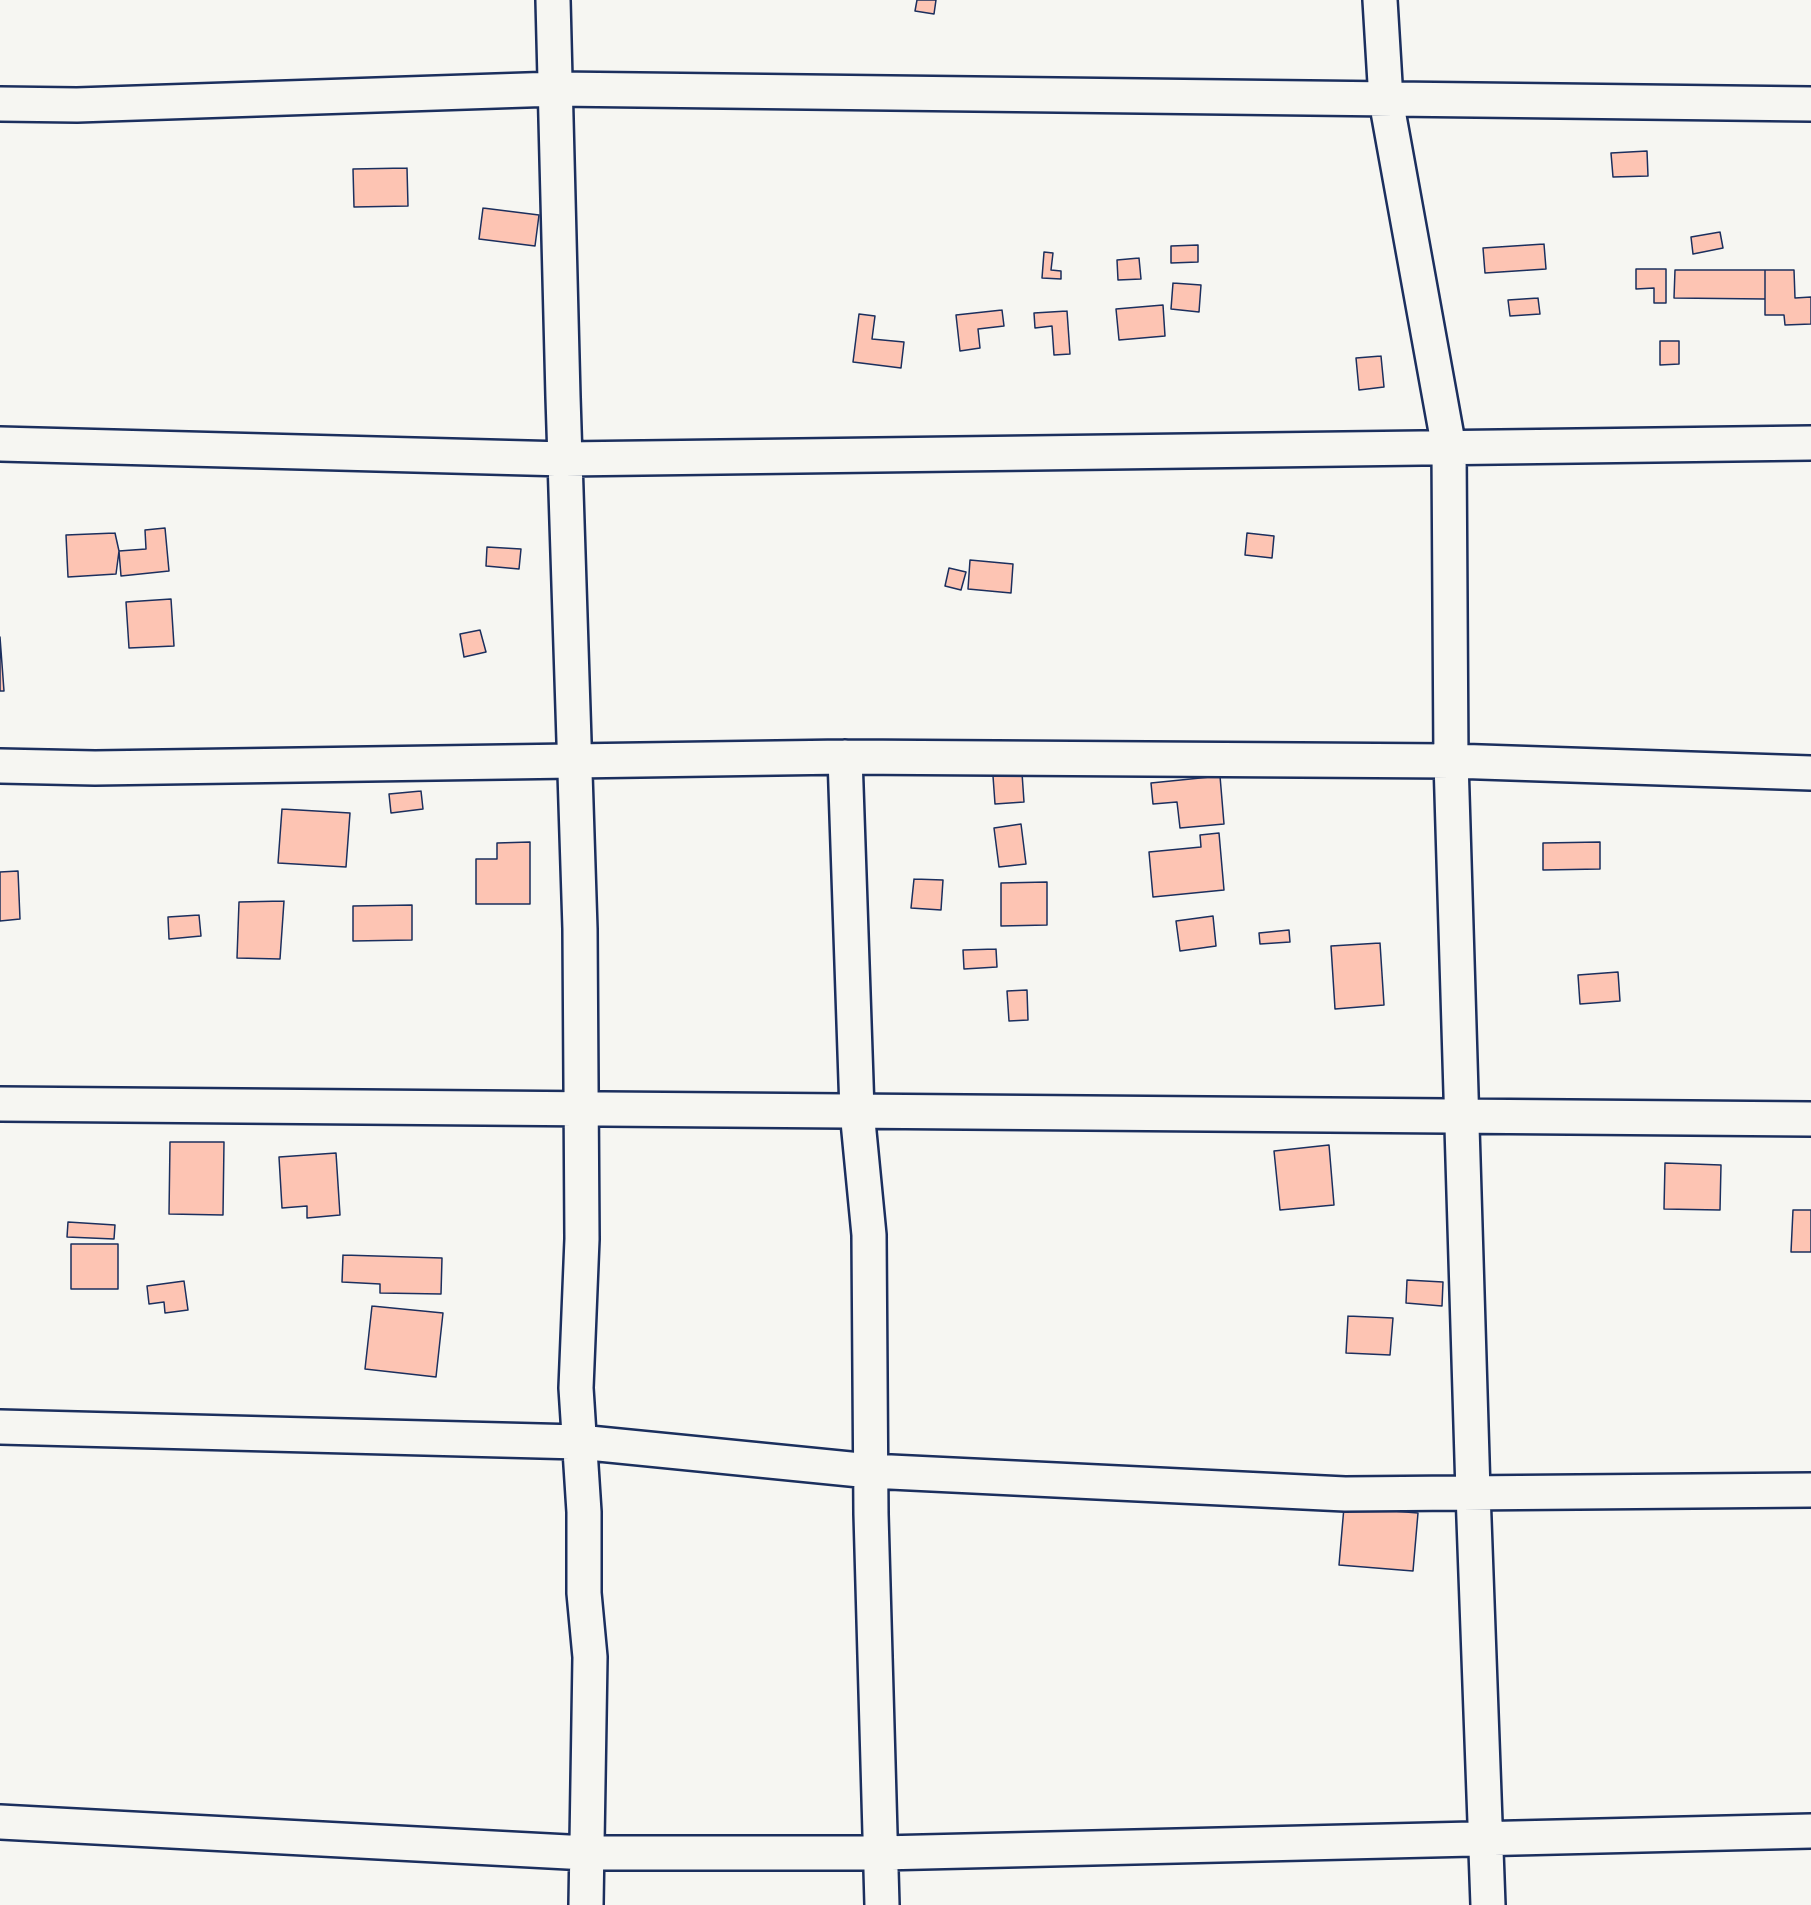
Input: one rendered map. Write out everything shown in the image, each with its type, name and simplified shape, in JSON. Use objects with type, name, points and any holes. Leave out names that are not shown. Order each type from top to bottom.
[{"type":"street","points":[[553,0],[580,929],[582,1239],[576,1388],[584,1512],[584,1593],[590,1657],[586,1905]]},
{"type":"street","points":[[1380,0],[1386,100],[1449,448],[1451,761],[1488,1905]]},
{"type":"street","points":[[0,104],[78,105],[556,88],[1811,104]]},
{"type":"street","points":[[0,444],[565,459],[1811,442]]},
{"type":"street","points":[[845,757],[857,1111],[869,1235],[870,1471],[882,1905]]},
{"type":"street","points":[[0,766],[94,768],[845,757],[1451,761],[1811,773]]},
{"type":"street","points":[[0,1104],[1811,1119]]},
{"type":"street","points":[[0,1427],[579,1443],[870,1471],[1345,1494],[1811,1490]]},
{"type":"street","points":[[0,1822],[587,1853],[880,1853],[1811,1831]]},
{"type":"building","points":[[917,0],[936,0],[934,14],[915,11]]},
{"type":"building","points":[[1647,151],[1648,176],[1613,177],[1611,153]]},
{"type":"building","points":[[407,168],[408,206],[354,207],[353,169]]},
{"type":"building","points":[[483,208],[539,215],[535,246],[479,239]]},
{"type":"building","points":[[1720,232],[1723,248],[1693,254],[1691,237]]},
{"type":"building","points":[[1544,244],[1546,269],[1485,273],[1483,248]]},
{"type":"building","points":[[1198,245],[1198,262],[1171,263],[1171,246]]},
{"type":"building","points":[[1044,252],[1053,253],[1051,270],[1061,271],[1061,279],[1042,278]]},
{"type":"building","points":[[1139,258],[1141,279],[1118,280],[1117,260]]},
{"type":"building","points":[[1636,269],[1666,269],[1666,303],[1654,303],[1654,288],[1636,289]]},
{"type":"building","points":[[1675,270],[1765,270],[1765,299],[1674,298]]},
{"type":"building","points":[[1765,270],[1794,270],[1795,298],[1811,297],[1811,324],[1785,325],[1784,315],[1765,315]]},
{"type":"building","points":[[1173,283],[1201,285],[1199,312],[1171,309]]},
{"type":"building","points":[[1538,298],[1540,314],[1510,316],[1508,300]]},
{"type":"building","points":[[1163,305],[1165,336],[1119,340],[1116,309]]},
{"type":"building","points":[[1002,310],[1004,326],[978,329],[980,348],[960,351],[956,315]]},
{"type":"building","points":[[1067,311],[1070,354],[1054,355],[1052,326],[1035,328],[1034,313]]},
{"type":"building","points":[[859,314],[875,316],[872,339],[904,342],[901,368],[853,362]]},
{"type":"building","points":[[1660,341],[1679,341],[1679,364],[1660,365]]},
{"type":"building","points":[[1381,356],[1384,387],[1359,390],[1356,358]]},
{"type":"building","points":[[165,528],[169,571],[121,576],[119,551],[146,549],[145,530]]},
{"type":"building","points":[[115,533],[119,551],[116,574],[68,577],[66,535]]},
{"type":"building","points":[[1247,533],[1274,536],[1272,558],[1245,555]]},
{"type":"building","points":[[487,547],[521,549],[519,569],[486,566]]},
{"type":"building","points":[[970,560],[1013,564],[1011,593],[968,589]]},
{"type":"building","points":[[949,568],[966,572],[961,590],[945,586]]},
{"type":"building","points":[[171,599],[174,646],[129,648],[126,602]]},
{"type":"building","points":[[480,630],[486,652],[464,657],[460,634]]},
{"type":"building","points":[[0,637],[4,691],[0,691]]},
{"type":"building","points":[[1022,773],[1024,802],[995,804],[993,776]]},
{"type":"building","points":[[1220,776],[1224,824],[1180,828],[1177,802],[1153,804],[1151,783]]},
{"type":"building","points":[[421,791],[423,809],[391,813],[389,794]]},
{"type":"building","points":[[282,809],[350,813],[346,867],[278,863]]},
{"type":"building","points":[[1021,824],[1026,864],[999,867],[994,828]]},
{"type":"building","points":[[1219,833],[1224,890],[1153,897],[1149,852],[1201,847],[1200,835]]},
{"type":"building","points":[[530,842],[530,904],[476,904],[476,859],[497,859],[497,843]]},
{"type":"building","points":[[1600,842],[1600,869],[1543,870],[1543,843]]},
{"type":"building","points":[[18,871],[20,919],[0,921],[0,872]]},
{"type":"building","points":[[914,879],[943,880],[941,910],[911,908]]},
{"type":"building","points":[[1047,882],[1047,925],[1001,926],[1001,883]]},
{"type":"building","points":[[284,901],[280,959],[237,958],[239,902]]},
{"type":"building","points":[[412,905],[412,940],[353,941],[353,906]]},
{"type":"building","points":[[199,915],[201,936],[169,939],[168,917]]},
{"type":"building","points":[[1213,916],[1216,946],[1180,951],[1176,921]]},
{"type":"building","points":[[1289,930],[1290,942],[1260,944],[1259,933]]},
{"type":"building","points":[[1380,943],[1384,1005],[1335,1009],[1331,946]]},
{"type":"building","points":[[996,949],[997,967],[964,969],[963,950]]},
{"type":"building","points":[[1618,972],[1620,1001],[1580,1004],[1578,975]]},
{"type":"building","points":[[1027,990],[1028,1020],[1009,1021],[1007,991]]},
{"type":"building","points":[[170,1142],[224,1142],[223,1215],[169,1214]]},
{"type":"building","points":[[1329,1145],[1334,1205],[1280,1210],[1274,1151]]},
{"type":"building","points":[[336,1153],[340,1215],[307,1218],[307,1206],[282,1208],[279,1157]]},
{"type":"building","points":[[1665,1163],[1721,1165],[1720,1210],[1664,1209]]},
{"type":"building","points":[[1793,1210],[1811,1210],[1811,1252],[1791,1252]]},
{"type":"building","points":[[68,1222],[115,1225],[114,1239],[67,1237]]},
{"type":"building","points":[[71,1244],[118,1244],[118,1289],[71,1289]]},
{"type":"building","points":[[343,1255],[442,1258],[441,1294],[380,1293],[380,1284],[342,1282]]},
{"type":"building","points":[[1407,1280],[1443,1282],[1442,1306],[1406,1303]]},
{"type":"building","points":[[184,1281],[188,1310],[165,1313],[164,1302],[149,1304],[147,1286]]},
{"type":"building","points":[[372,1306],[443,1313],[436,1377],[365,1369]]},
{"type":"building","points":[[1348,1316],[1393,1318],[1390,1355],[1346,1353]]},
{"type":"building","points":[[1344,1507],[1418,1513],[1413,1571],[1339,1565]]}]
